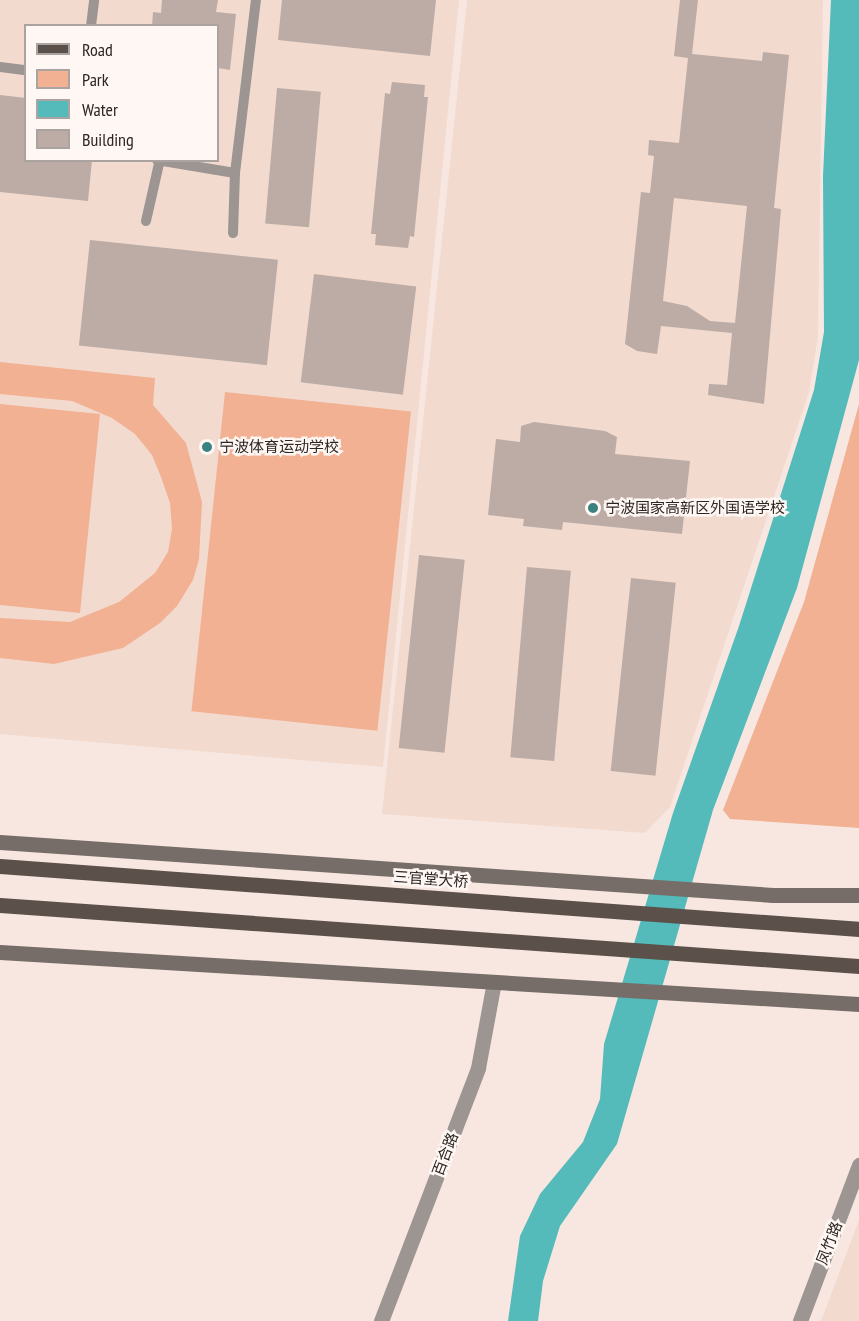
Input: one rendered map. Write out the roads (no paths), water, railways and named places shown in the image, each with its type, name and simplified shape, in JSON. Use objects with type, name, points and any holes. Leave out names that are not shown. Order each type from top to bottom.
[{"type":"main road","name":"三官堂大桥","points":[[0,866],[859,928]]},
{"type":"main road","points":[[0,905],[859,966]]},
{"type":"street","points":[[0,842],[773,895],[859,895]]},
{"type":"street","points":[[0,952],[859,1004]]},
{"type":"street","name":"百合路","points":[[381,1321],[478,1068],[494,982]]},
{"type":"street","name":"凤竹路","points":[[800,1321],[859,1165]]},
{"type":"lane","points":[[91,24],[94,0]]},
{"type":"lane","points":[[233,233],[236,173],[255,0]]},
{"type":"lane","points":[[0,67],[24,70]]},
{"type":"lane","points":[[146,222],[158,162],[236,173]]},
{"type":"water","points":[[831,0],[859,0],[859,360],[797,588],[713,810],[617,1144],[560,1226],[543,1281],[538,1321],[508,1321],[520,1236],[540,1194],[583,1142],[600,1099],[604,1044],[673,813],[739,626],[814,390],[824,332],[823,176]]},
{"type":"place","name":"宁波体育运动学校","points":[[207,447]]},
{"type":"place","name":"宁波国家高新区外国语学校","points":[[593,508]]}]
